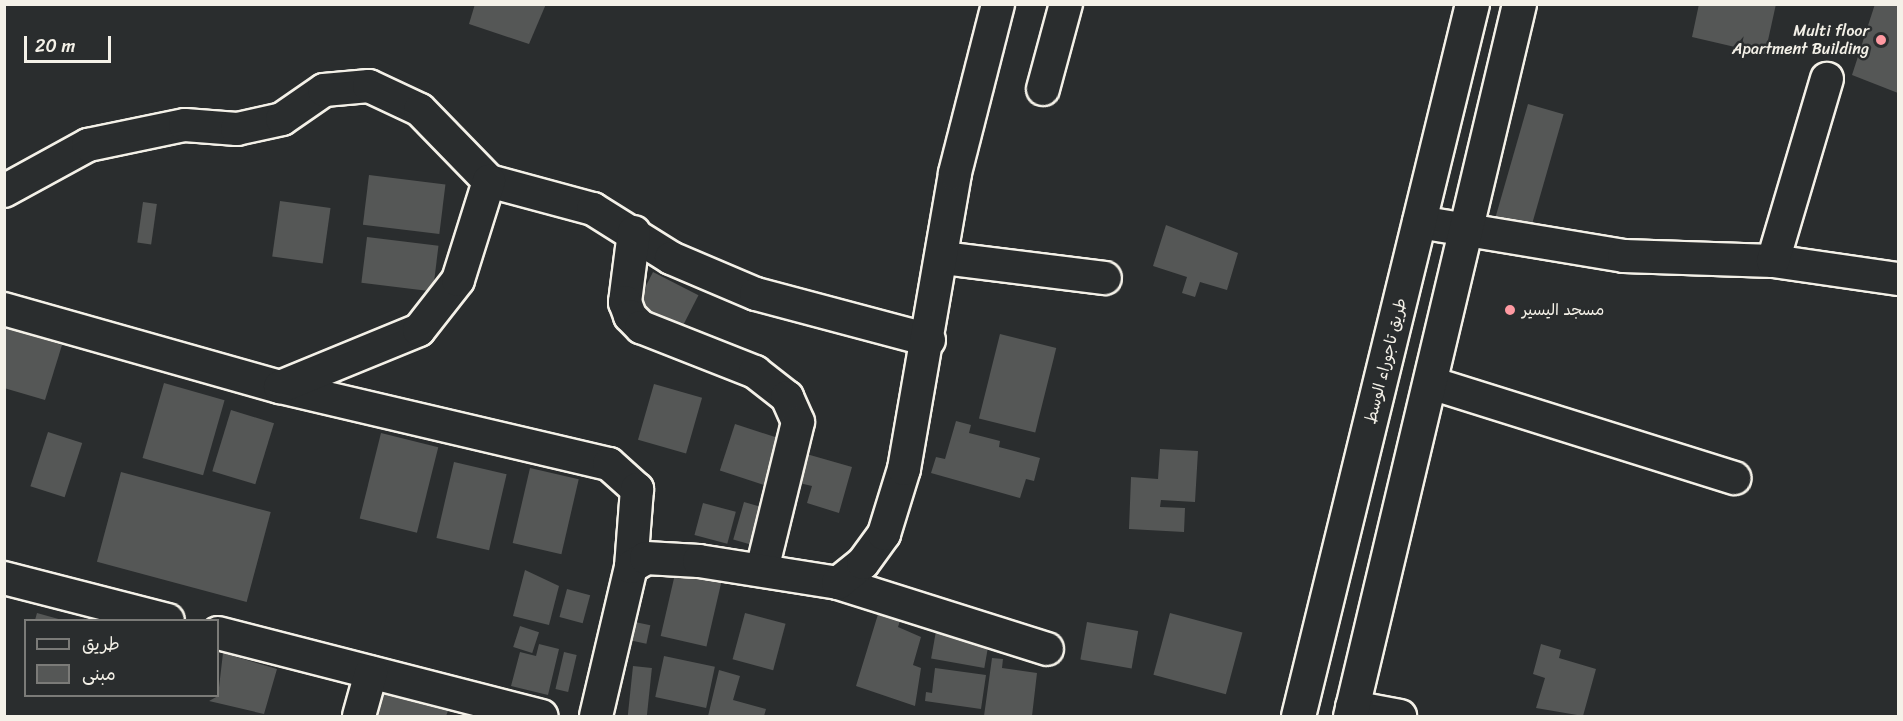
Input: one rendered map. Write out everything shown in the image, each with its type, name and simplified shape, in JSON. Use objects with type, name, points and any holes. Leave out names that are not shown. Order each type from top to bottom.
[{"type":"main road","name":"طريق تاجوراء الوسط","points":[[1298,717],[1472,4]]},
{"type":"main road","points":[[1351,712],[1467,232],[1519,4]]},
{"type":"street","points":[[838,583],[863,563],[884,534],[904,469],[944,258],[955,173],[998,4]]},
{"type":"street","points":[[1043,89],[1066,4]]},
{"type":"street","points":[[1773,261],[1827,79]]},
{"type":"street","points":[[4,191],[88,145],[184,125],[237,129],[282,119],[324,90],[369,86],[420,110],[489,181],[593,209],[634,232],[670,258],[756,294],[929,340]]},
{"type":"street","points":[[280,387],[419,330],[458,280],[489,181]]},
{"type":"street","points":[[1419,222],[1467,232],[1624,256],[1773,261],[1899,279]]},
{"type":"street","points":[[634,232],[626,302],[630,316],[641,327],[755,372],[787,397],[798,422],[762,570]]},
{"type":"street","points":[[944,258],[1106,278]]},
{"type":"street","points":[[4,309],[280,387],[609,464],[637,489],[631,567],[596,717]]},
{"type":"street","points":[[1431,383],[1734,478]]},
{"type":"street","points":[[631,567],[645,558],[762,570],[838,583],[1047,650]]},
{"type":"street","points":[[4,578],[160,619]]},
{"type":"street","points":[[219,633],[542,717]]},
{"type":"street","points":[[359,717],[371,673]]},
{"type":"street","points":[[1351,712],[1400,717]]},
{"type":"building","points":[[475,4],[546,4],[529,44],[469,24]]},
{"type":"building","points":[[1699,4],[1776,4],[1765,54],[1692,37]]},
{"type":"building","name":"Multi floor Apartment Building","points":[[1875,4],[1898,4],[1898,93],[1852,75]]},
{"type":"building","points":[[1528,104],[1564,114],[1530,230],[1495,219]]},
{"type":"building","points":[[369,175],[445,184],[439,234],[363,225]]},
{"type":"building","points":[[280,201],[331,208],[323,264],[272,256]]},
{"type":"building","points":[[143,202],[157,204],[151,245],[137,243]]},
{"type":"building","points":[[1166,225],[1238,253],[1227,290],[1200,282],[1195,297],[1182,293],[1187,277],[1153,266]]},
{"type":"building","points":[[367,237],[438,246],[433,291],[361,283]]},
{"type":"building","points":[[653,272],[698,295],[680,332],[634,309]]},
{"type":"building","points":[[4,327],[62,345],[45,400],[4,388]]},
{"type":"building","points":[[1000,334],[1056,348],[1035,432],[979,418]]},
{"type":"building","points":[[164,383],[225,400],[203,475],[143,458]]},
{"type":"building","points":[[654,384],[702,398],[686,454],[638,440]]},
{"type":"building","points":[[231,410],[274,423],[255,484],[212,471]]},
{"type":"building","points":[[956,421],[971,425],[969,433],[1000,441],[999,447],[1040,458],[1034,481],[1026,479],[1020,498],[931,473],[936,457],[945,459]]},
{"type":"building","points":[[735,424],[784,440],[769,487],[720,471]]},
{"type":"building","points":[[48,432],[82,443],[65,497],[30,486]]},
{"type":"building","points":[[381,433],[438,447],[417,533],[360,518]]},
{"type":"building","points":[[1160,449],[1198,451],[1195,502],[1161,500],[1160,507],[1185,508],[1184,532],[1129,529],[1131,477],[1158,479]]},
{"type":"building","points":[[803,453],[852,467],[839,513],[807,503],[812,486],[795,482]]},
{"type":"building","points":[[454,462],[507,474],[489,550],[436,538]]},
{"type":"building","points":[[530,468],[579,479],[561,554],[513,543]]},
{"type":"building","points":[[121,472],[271,512],[247,602],[97,562]]},
{"type":"building","points":[[744,502],[762,507],[752,545],[733,539]]},
{"type":"building","points":[[703,503],[736,512],[727,544],[694,535]]},
{"type":"building","points":[[678,561],[724,572],[706,647],[661,636]]},
{"type":"building","points":[[525,570],[559,586],[549,625],[513,616]]},
{"type":"building","points":[[567,589],[590,595],[583,623],[559,617]]},
{"type":"building","points":[[879,611],[901,618],[898,627],[921,637],[913,665],[921,668],[915,706],[856,686]]},
{"type":"building","points":[[37,613],[58,619],[35,619]]},
{"type":"building","points":[[745,613],[786,624],[773,670],[733,659]]},
{"type":"building","points":[[1170,613],[1242,632],[1226,694],[1153,675]]},
{"type":"building","points":[[621,619],[650,625],[646,644],[617,638]]},
{"type":"building","points":[[1087,622],[1138,631],[1132,668],[1080,659]]},
{"type":"building","points":[[520,626],[539,632],[532,653],[513,647]]},
{"type":"building","points":[[936,631],[989,640],[984,668],[931,659]]},
{"type":"building","points":[[539,644],[559,649],[548,695],[511,686],[520,652],[536,656]]},
{"type":"building","points":[[1541,644],[1561,650],[1559,658],[1596,669],[1583,716],[1536,708],[1545,678],[1533,674]]},
{"type":"building","points":[[564,652],[577,655],[568,692],[555,689]]},
{"type":"building","points":[[223,653],[277,669],[264,714],[209,701],[219,697]]},
{"type":"building","points":[[664,656],[715,667],[706,708],[655,697]]},
{"type":"building","points":[[992,658],[1003,659],[1002,668],[1037,673],[1032,716],[984,716]]},
{"type":"building","points":[[633,666],[652,668],[647,716],[628,716]]},
{"type":"building","points":[[935,668],[986,675],[981,709],[925,701],[926,692],[932,693]]},
{"type":"building","points":[[719,670],[740,676],[733,700],[766,709],[764,716],[708,716]]},
{"type":"building","points":[[379,693],[448,711],[446,716],[375,716]]},
{"type":"place","name":"Multi floor Apartment Building","points":[[1881,40]]},
{"type":"place","name":"مسجد اليسير","points":[[1510,310]]}]
